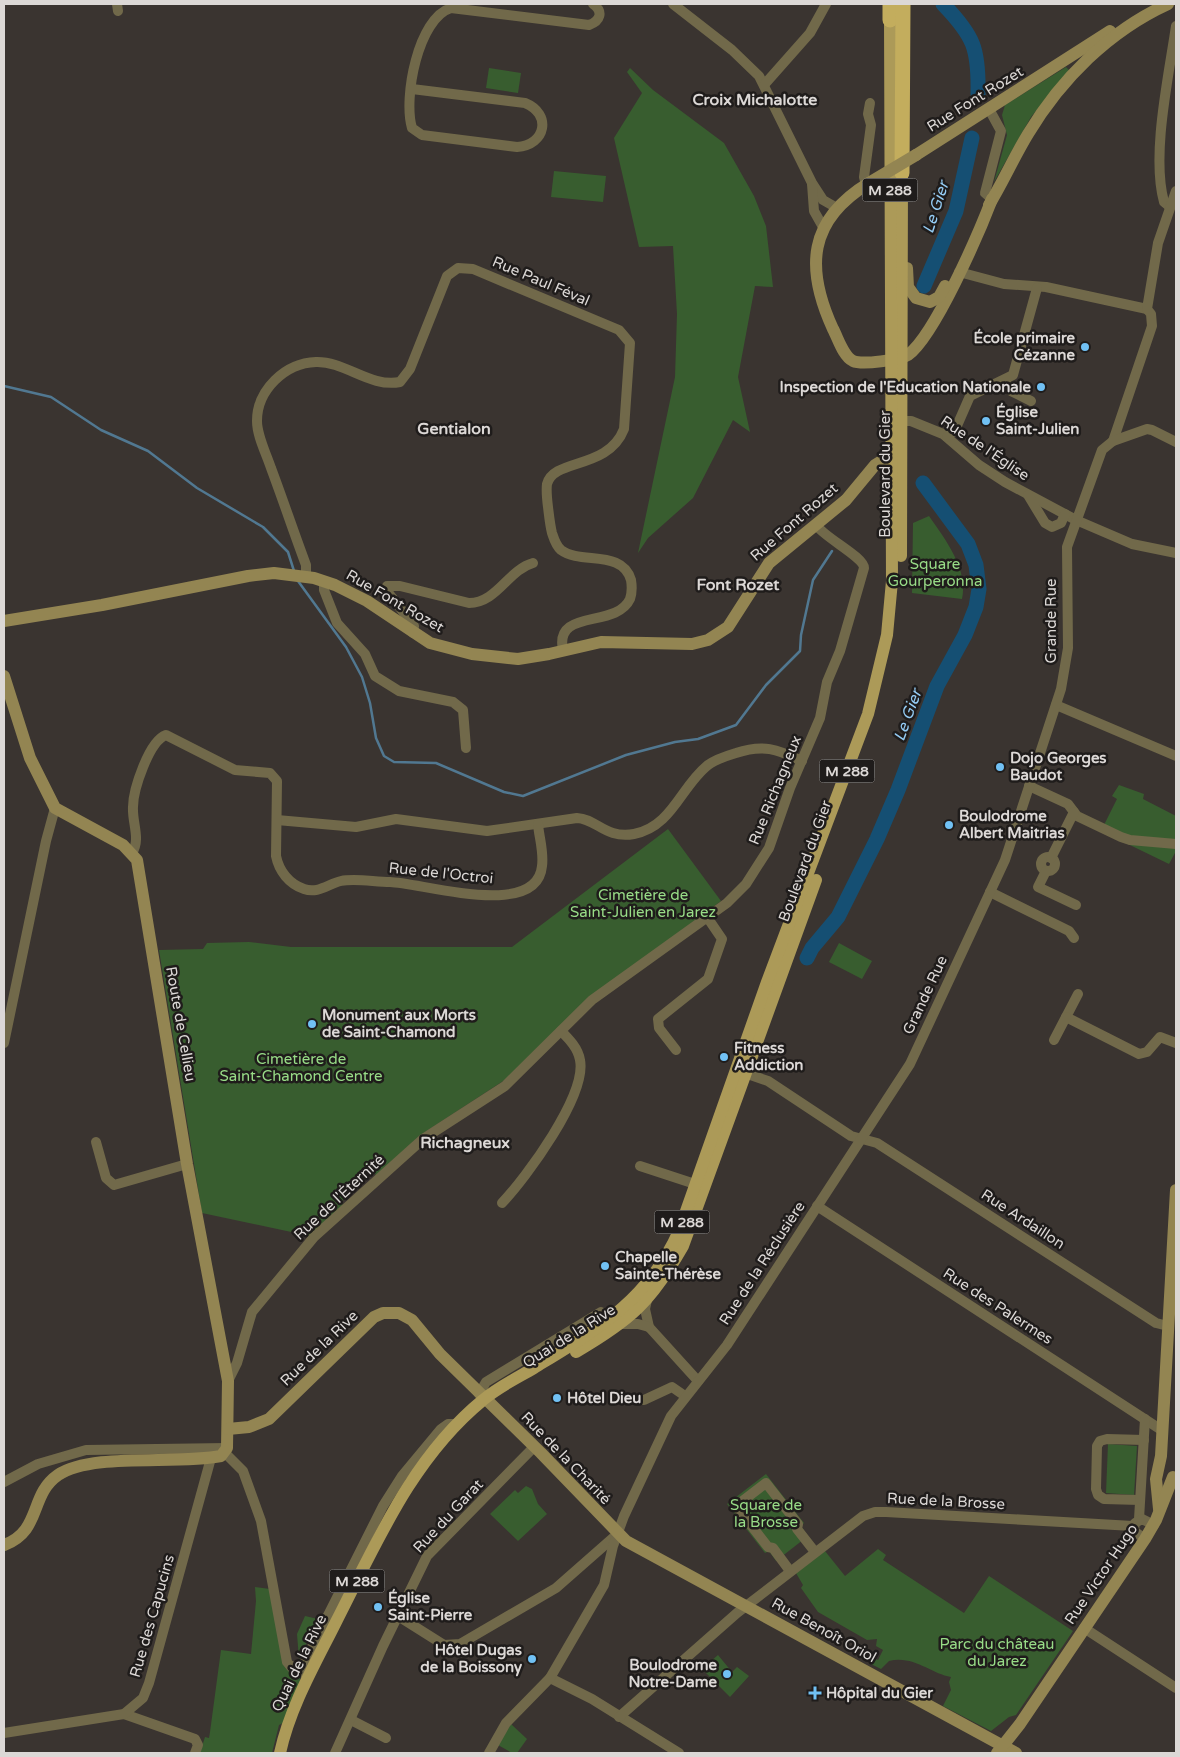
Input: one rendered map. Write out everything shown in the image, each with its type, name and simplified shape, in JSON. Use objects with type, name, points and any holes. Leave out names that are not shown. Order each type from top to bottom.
[{"type":"highway","name":"M 288","points":[[890,4],[890,20]]},
{"type":"highway","name":"M 288","points":[[902,173],[903,4]]},
{"type":"main road","points":[[902,173],[908,287],[916,298],[930,302],[939,297],[964,248],[1040,114],[1079,67],[1129,23],[1155,4]]},
{"type":"main road","points":[[1129,23],[1168,4]]},
{"type":"main road","name":"M 288","points":[[890,20],[896,359]]},
{"type":"main road","name":"Rue Font Rozet","points":[[823,227],[837,208],[868,184],[1129,23]]},
{"type":"main road","points":[[1054,68],[1070,62],[1079,67]]},
{"type":"main road","name":"M 288","points":[[896,359],[902,189]]},
{"type":"main road","points":[[823,227],[817,243],[817,284],[820,299],[843,349],[848,356],[858,362],[896,359],[914,350],[926,334],[978,234],[992,199]]},
{"type":"main road","points":[[959,272],[964,248]]},
{"type":"main road","name":"Boulevard du Gier","points":[[740,1071],[881,696],[894,639],[900,589],[896,459],[896,359]]},
{"type":"main road","name":"Rue Font Rozet","points":[[4,621],[102,605],[248,576],[299,576],[324,581],[347,590],[367,600],[413,633],[446,649],[503,658],[532,657],[601,642],[692,644],[708,640],[723,630],[735,618],[757,578],[769,562],[846,500],[875,465],[883,460],[896,459]]},
{"type":"main road","points":[[4,676],[30,758],[55,808],[132,853]]},
{"type":"main road","name":"Route de Cellieu","points":[[132,853],[138,860],[187,1164],[228,1381],[228,1430],[221,1454]]},
{"type":"main road","name":"Quai de la Rive","points":[[280,1753],[289,1720],[307,1680],[392,1512],[417,1471],[457,1424],[485,1399],[599,1328],[636,1297],[657,1271],[669,1251],[740,1071]]},
{"type":"main road","name":"Quai de la Rive","points":[[411,1483],[422,1475],[446,1448],[485,1399],[622,1324],[647,1300],[670,1270],[682,1246],[740,1071]]},
{"type":"main road","name":"Rue Victor Hugo","points":[[1159,1510],[1156,1479],[1161,1456],[1172,1341],[1168,1326],[1173,1278],[1176,1190]]},
{"type":"main road","name":"Rue de la Rive","points":[[228,1430],[249,1427],[269,1419],[368,1323],[383,1313],[399,1313],[412,1320],[433,1346],[485,1399]]},
{"type":"main road","name":"Rue de la Charité","points":[[485,1399],[617,1534]]},
{"type":"main road","points":[[4,1545],[26,1532],[45,1486],[68,1469],[92,1464],[221,1454]]},
{"type":"main road","points":[[1161,1456],[1174,1478]]},
{"type":"main road","points":[[1156,1479],[1164,1472],[1174,1478]]},
{"type":"main road","name":"Rue Victor Hugo","points":[[999,1750],[1017,1728],[1145,1539],[1154,1525],[1174,1478]]},
{"type":"main road","name":"Rue Benoît Oriol","points":[[617,1534],[629,1543],[746,1606],[999,1750],[1016,1753]]},
{"type":"street","points":[[412,90],[482,98],[534,107],[543,123],[541,133],[536,141],[526,146],[422,135],[416,132],[410,122],[412,90],[413,75],[422,41],[436,17],[442,11],[451,8],[581,26],[596,22],[600,16],[600,11],[593,4]]},
{"type":"street","points":[[673,4],[738,56],[759,76],[812,183],[823,200],[837,208]]},
{"type":"street","points":[[764,84],[810,33],[826,4]]},
{"type":"street","points":[[1170,206],[1164,202],[1161,175],[1162,117],[1176,26]]},
{"type":"street","points":[[868,184],[864,177],[871,125],[868,114],[870,103]]},
{"type":"street","points":[[988,110],[1001,130],[985,193],[992,199]]},
{"type":"street","points":[[812,183],[814,210],[823,227]]},
{"type":"street","name":"Grande Rue","points":[[889,1098],[910,1064],[1005,860],[1056,705],[1067,664],[1069,637],[1066,558],[1076,520],[1100,455],[1107,445],[1113,441],[1152,326],[1151,314],[1147,309],[1158,243],[1176,190]]},
{"type":"street","name":"Rue Paul Féval","points":[[299,576],[306,565],[257,423],[259,405],[267,388],[287,371],[297,366],[317,362],[331,364],[378,382],[400,382],[410,370],[443,282],[451,271],[465,267],[473,269],[619,330],[630,343],[632,350],[624,428],[620,439],[603,454],[555,473],[548,484],[547,492],[551,531],[556,544],[561,550],[618,564],[629,574],[632,590],[625,607],[616,612],[570,626],[563,632],[561,641],[563,650]]},
{"type":"street","points":[[959,272],[1004,284],[1037,288],[1046,287],[1147,309]]},
{"type":"street","points":[[947,437],[956,428],[970,396],[1013,376],[1037,288]]},
{"type":"street","points":[[1005,381],[1011,391],[1031,401]]},
{"type":"street","name":"Rue de l'Église","points":[[896,421],[925,426],[947,437],[979,465],[1028,495],[1076,520],[1132,544],[1176,553]]},
{"type":"street","points":[[1113,441],[1147,429],[1176,442]]},
{"type":"street","points":[[1028,495],[1045,523],[1052,528],[1057,527],[1065,514]]},
{"type":"street","name":"Rue Richagneux","points":[[444,1125],[505,1086],[592,1000],[727,903],[746,884],[769,848],[823,710],[827,682],[840,651],[864,568],[861,560],[832,541],[816,526]]},
{"type":"street","points":[[413,633],[414,626],[387,591],[388,586],[400,586],[469,603],[477,603],[488,598],[523,568],[533,563]]},
{"type":"street","points":[[324,581],[324,590],[337,623],[365,654],[375,676],[403,693],[446,700],[459,705],[463,710],[466,748]]},
{"type":"street","points":[[1056,705],[1176,756]]},
{"type":"street","name":"Rue de l'Octroi","points":[[132,853],[137,842],[133,817],[134,799],[142,771],[160,737],[170,736],[235,770],[270,773],[275,776],[277,781],[278,866],[293,883],[304,889],[320,890],[342,881],[403,882],[486,896],[521,892],[532,885],[539,876],[542,855],[538,824]]},
{"type":"street","points":[[277,820],[356,826],[396,820],[487,831],[582,818],[611,833],[633,834],[662,821],[701,771],[722,757],[745,750],[763,748],[778,749],[802,760]]},
{"type":"street","points":[[1029,786],[1068,804],[1077,816],[1130,840],[1176,844]]},
{"type":"street","points":[[4,1043],[46,841],[55,808]]},
{"type":"street","points":[[1074,812],[1051,858],[1055,866],[1052,870],[1046,871],[1038,887],[1069,903],[1076,904]]},
{"type":"street","points":[[990,892],[1069,931],[1074,938]]},
{"type":"street","points":[[676,1050],[659,1028],[658,1019],[710,977],[722,939],[707,918]]},
{"type":"street","points":[[1054,1040],[1078,994]]},
{"type":"street","points":[[1066,1017],[1139,1054],[1147,1052],[1160,1037],[1176,1043]]},
{"type":"street","points":[[502,1203],[531,1170],[546,1148],[577,1084],[581,1068],[580,1058],[576,1048],[561,1031]]},
{"type":"street","name":"Rue Ardaillon","points":[[740,1071],[768,1081],[851,1136],[877,1143],[1156,1323],[1168,1326]]},
{"type":"street","name":"Rue de la Réclusière","points":[[617,1534],[662,1430],[685,1396],[726,1345],[889,1098]]},
{"type":"street","name":"Rue de l'Éternité","points":[[228,1381],[237,1364],[252,1312],[314,1237],[417,1143],[444,1125]]},
{"type":"street","points":[[96,1142],[106,1178],[114,1185],[187,1164]]},
{"type":"street","points":[[640,1166],[695,1184]]},
{"type":"street","name":"Rue des Palermes","points":[[817,1206],[1163,1431]]},
{"type":"street","points":[[647,1300],[645,1309],[649,1327],[698,1381]]},
{"type":"street","points":[[485,1399],[486,1382],[601,1312]]},
{"type":"street","points":[[622,1324],[638,1324],[649,1327]]},
{"type":"street","points":[[644,1400],[672,1387],[685,1396]]},
{"type":"street","points":[[1145,1419],[1140,1500],[1136,1523],[1136,1533],[1145,1539]]},
{"type":"street","points":[[307,1680],[302,1665],[383,1506],[402,1476],[441,1429],[448,1424],[457,1424]]},
{"type":"street","points":[[1140,1500],[1104,1499],[1098,1495],[1096,1489],[1097,1446],[1100,1441],[1107,1439],[1144,1440]]},
{"type":"street","name":"Rue du Garat","points":[[335,1753],[427,1556],[534,1447]]},
{"type":"street","points":[[4,1482],[38,1464],[86,1450],[221,1454],[243,1471],[261,1521],[287,1662],[290,1667],[302,1665]]},
{"type":"street","name":"Rue des Capucins","points":[[124,1714],[143,1698],[150,1683],[221,1454]]},
{"type":"street","points":[[790,1571],[773,1548],[768,1547],[736,1506],[766,1483],[798,1524],[797,1529],[815,1552]]},
{"type":"street","name":"Rue de la Brosse","points":[[620,1716],[746,1606],[852,1522],[875,1512],[1154,1525]]},
{"type":"street","points":[[398,1616],[444,1645],[460,1644],[556,1588],[590,1560],[617,1534]]},
{"type":"street","points":[[489,1753],[506,1723],[550,1678],[604,1585],[617,1534]]},
{"type":"street","points":[[1084,1628],[1176,1688]]},
{"type":"street","points":[[550,1678],[592,1699],[679,1753]]},
{"type":"street","points":[[4,1733],[124,1714],[196,1739],[198,1745],[195,1753]]},
{"type":"street","points":[[351,1720],[386,1738]]},
{"type":"green space","points":[[1066,67],[1069,70],[1031,117],[994,182],[1007,135],[1002,115],[1005,105]]},
{"type":"green space","points":[[489,68],[521,73],[518,93],[486,88]]},
{"type":"green space","points":[[630,68],[653,90],[724,143],[754,196],[766,226],[773,287],[755,286],[738,377],[750,432],[733,420],[693,498],[648,538],[638,553],[675,377],[677,314],[673,246],[639,247],[614,138],[642,93],[627,72]]},
{"type":"green space","points":[[554,171],[606,176],[603,202],[551,197]]},
{"type":"green space","name":"Square Gourperonna","points":[[929,516],[959,566],[963,588],[962,599],[912,593],[913,523]]},
{"type":"green space","points":[[1119,785],[1144,794],[1143,799],[1176,816],[1176,851],[1169,864],[1101,831],[1117,799],[1112,796]]},
{"type":"green space","name":"Cimetière de Saint-Chamond Centre","points":[[668,829],[721,901],[586,1001],[520,1070],[419,1136],[377,1176],[373,1172],[365,1180],[355,1177],[350,1188],[344,1194],[342,1207],[310,1236],[202,1213],[159,950],[203,949],[207,943],[249,942],[291,947],[512,947]]},
{"type":"green space","points":[[839,943],[872,961],[862,979],[829,962]]},
{"type":"green space","points":[[1108,1444],[1137,1446],[1134,1495],[1106,1493]]},
{"type":"green space","name":"Square de la Brosse","points":[[766,1474],[804,1523],[801,1526],[808,1536],[776,1561],[769,1551],[765,1553],[727,1504]]},
{"type":"green space","points":[[526,1486],[532,1489],[538,1504],[547,1514],[518,1541],[490,1514],[515,1490],[518,1493]]},
{"type":"green space","name":"Parc du château du Jarez","points":[[878,1549],[886,1555],[883,1560],[964,1613],[989,1576],[1073,1631],[1016,1715],[1009,1717],[991,1731],[943,1706],[951,1690],[949,1682],[951,1677],[914,1663],[898,1660],[889,1661],[881,1669],[871,1664],[874,1658],[878,1660],[883,1650],[876,1646],[877,1639],[867,1640],[818,1612],[801,1588],[803,1585],[796,1573],[825,1551],[845,1576]]},
{"type":"green space","points":[[255,1587],[270,1589],[285,1664],[300,1670],[300,1682],[283,1723],[279,1725],[272,1753],[200,1753],[205,1737],[209,1738],[221,1650],[251,1654],[256,1601]]},
{"type":"green space","points":[[305,1616],[318,1619],[299,1659],[297,1634]]},
{"type":"green space","name":"Boulodrome Notre-Dame","points":[[718,1655],[732,1672],[737,1667],[749,1676],[730,1697],[702,1669]]},
{"type":"green space","points":[[511,1724],[527,1739],[517,1753],[512,1753],[498,1745]]},
{"type":"waterway","name":"Le Gier","points":[[943,4],[962,25],[976,54],[978,94]]},
{"type":"waterway","name":"Le Gier","points":[[924,286],[956,211],[972,138]]},
{"type":"waterway","points":[[4,386],[51,397],[101,430],[148,451],[197,488],[263,527],[288,552],[294,571]]},
{"type":"waterway","name":"Le Gier","points":[[807,958],[812,948],[838,917],[877,839],[898,790],[937,686],[965,635],[976,607],[979,589],[976,565],[968,544],[923,483]]},
{"type":"waterway","points":[[298,581],[346,647],[362,677],[370,703],[376,738],[384,756],[394,762],[436,763],[504,792],[523,796],[626,755],[675,742],[698,739],[736,725],[766,685],[800,651],[801,635],[813,580],[832,551]]},
{"type":"place","name":"École primaire Cézanne","points":[[1085,347]]},
{"type":"place","name":"Inspection de l'Education Nationale","points":[[1041,387]]},
{"type":"place","name":"Église Saint-Julien","points":[[986,421]]},
{"type":"place","name":"Dojo Georges Baudot","points":[[1000,767]]},
{"type":"place","name":"Boulodrome Albert Maitrias","points":[[949,825]]},
{"type":"place","name":"Monument aux Morts de Saint-Chamond","points":[[312,1024]]},
{"type":"place","name":"Fitness Addiction","points":[[724,1057]]},
{"type":"place","name":"Chapelle Sainte-Thérèse","points":[[605,1266]]},
{"type":"place","name":"Hôtel Dieu","points":[[557,1398]]},
{"type":"place","name":"Église Saint-Pierre","points":[[378,1607]]},
{"type":"place","name":"Hôtel Dugas de la Boissony","points":[[532,1659]]},
{"type":"place","name":"Boulodrome Notre-Dame","points":[[727,1674]]},
{"type":"place","name":"Hôpital du Gier","points":[[815,1693]]},
{"type":"district","name":"Croix Michalotte","points":[[755,99]]},
{"type":"district","name":"Gentialon","points":[[454,428]]},
{"type":"district","name":"Font Rozet","points":[[738,584]]},
{"type":"district","name":"Richagneux","points":[[465,1142]]},
{"type":"park label","name":"Cimetière de Saint-Julien en Jarez","points":[[643,904]]}]
